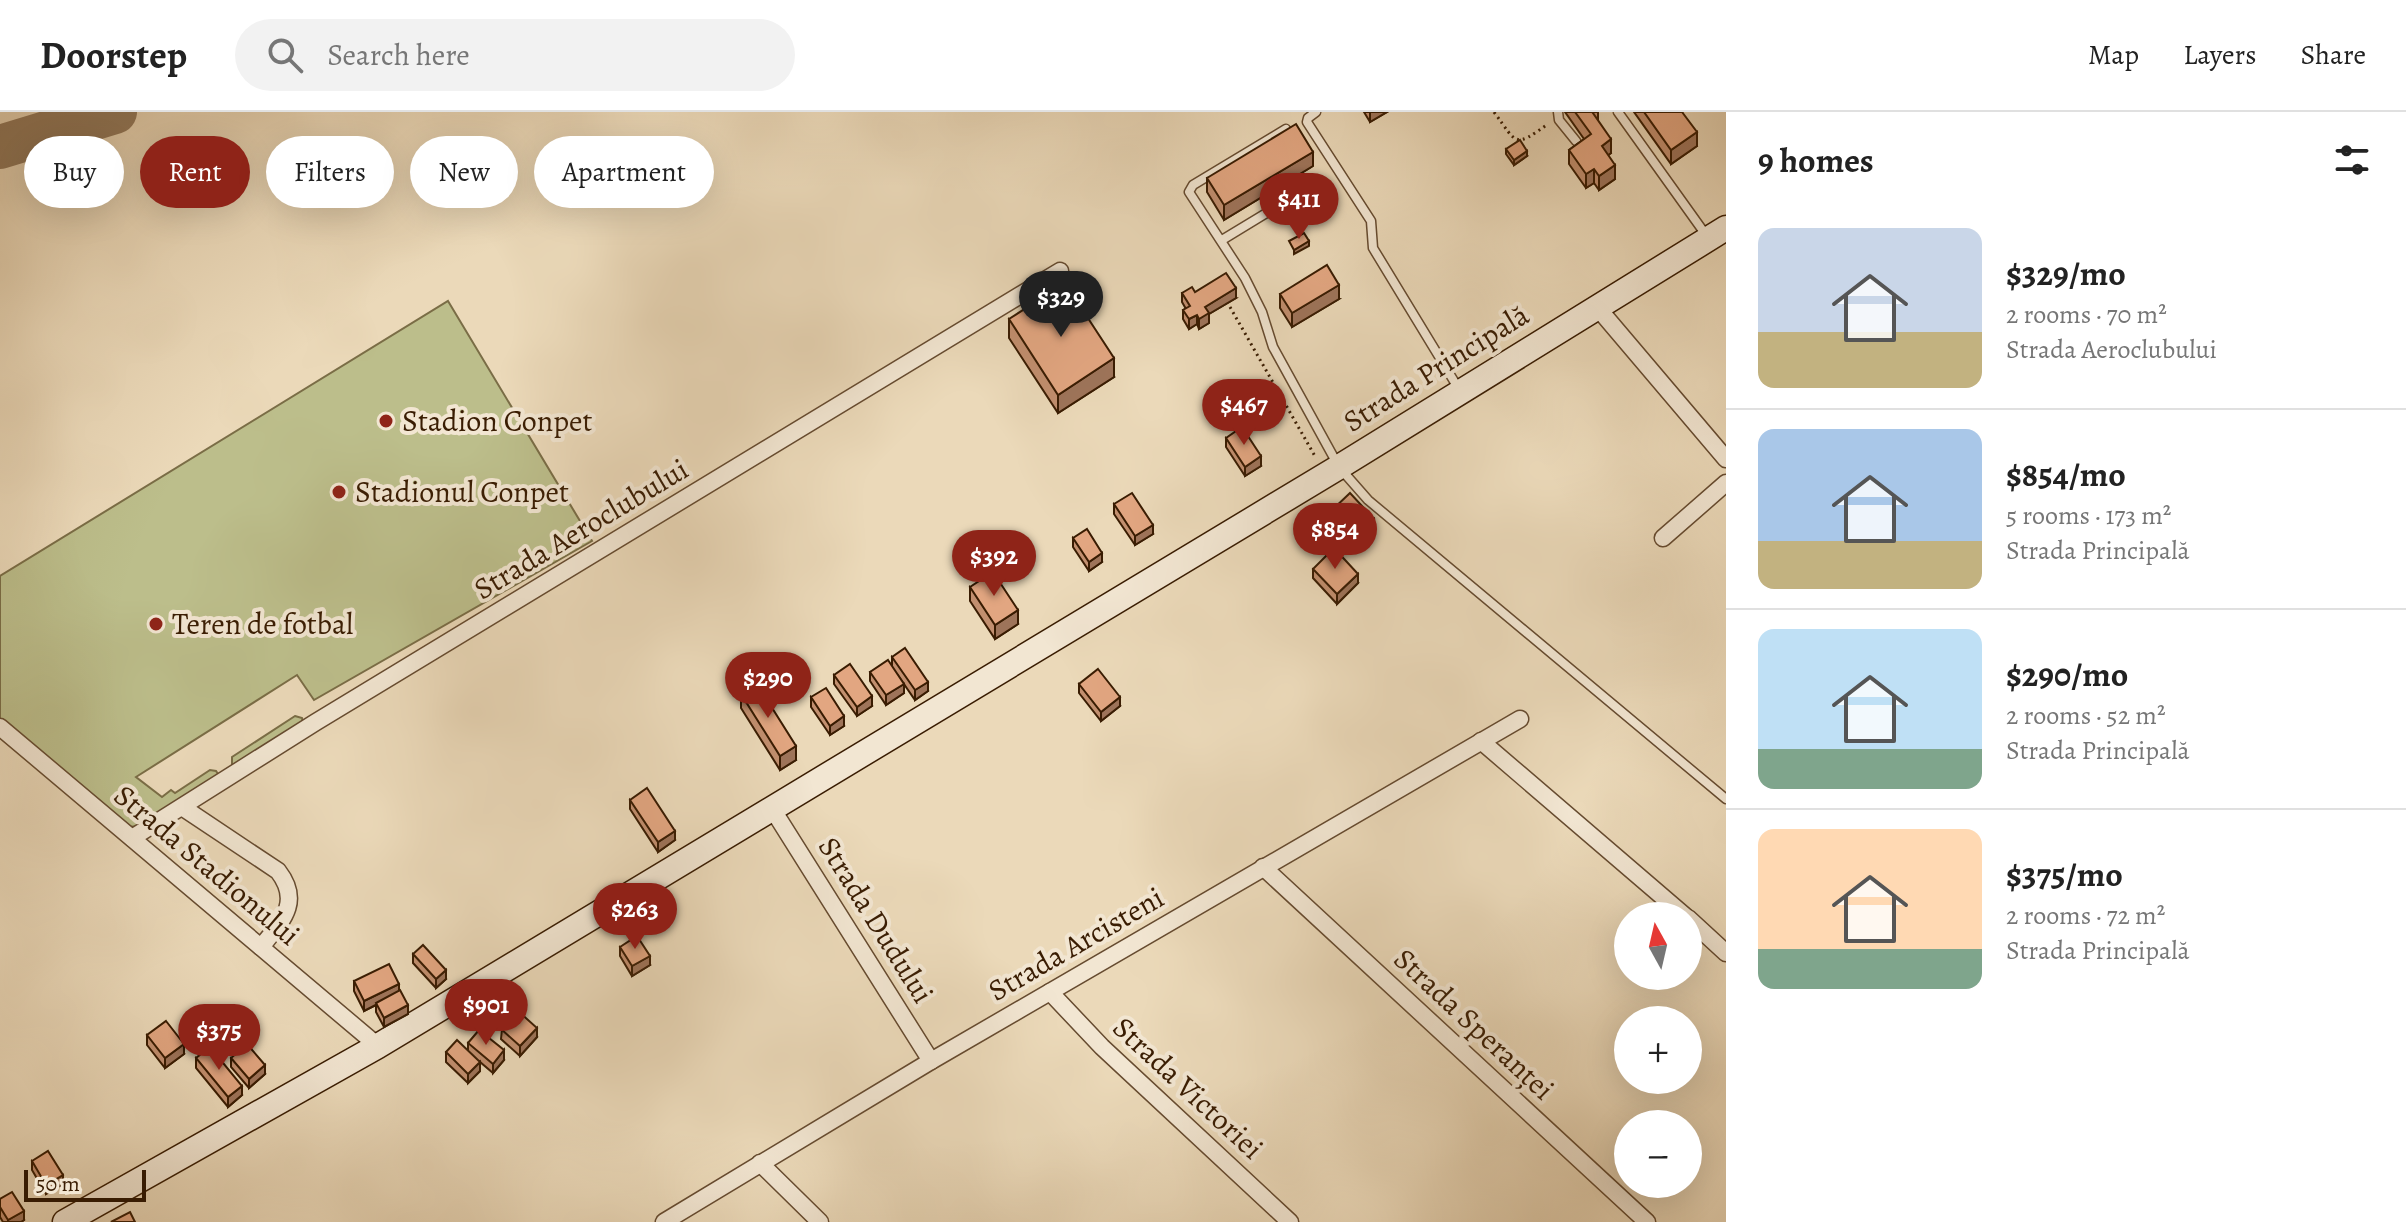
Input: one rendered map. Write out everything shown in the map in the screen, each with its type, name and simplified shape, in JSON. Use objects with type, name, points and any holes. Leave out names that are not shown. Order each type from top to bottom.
[{"type":"main road","name":"Strada Principală","points":[[65,1222],[378,1046],[773,810],[1328,462],[1460,391],[1717,233]]},
{"type":"street","name":"Strada Aeroclubului","points":[[132,838],[329,714],[1060,271]]},
{"type":"street","points":[[1597,307],[1726,459]]},
{"type":"street","points":[[1663,538],[1726,483]]},
{"type":"street","name":"Strada Arcisteni","points":[[664,1222],[931,1061],[1520,719]]},
{"type":"street","name":"Strada Stadionului","points":[[0,727],[378,1046]]},
{"type":"street","points":[[1481,741],[1669,902]]},
{"type":"street","points":[[182,807],[278,871],[287,883],[288,906],[283,919],[261,947]]},
{"type":"street","name":"Strada Dudului","points":[[773,810],[931,1061]]},
{"type":"street","name":"Strada Speranței","points":[[1263,867],[1647,1222]]},
{"type":"street","points":[[1702,931],[1726,953]]},
{"type":"street","name":"Strada Victoriei","points":[[1050,992],[1102,1047],[1290,1222]]},
{"type":"street","points":[[760,1163],[820,1222]]},
{"type":"lane","points":[[1316,112],[1307,122],[1371,221],[1373,248],[1460,391]]},
{"type":"lane","points":[[1618,112],[1717,233]]},
{"type":"lane","points":[[1558,114],[1576,141]]},
{"type":"lane","points":[[1286,129],[1189,189],[1256,299],[1273,347],[1328,462],[1368,500],[1726,799]]},
{"type":"lane","points":[[1222,240],[1319,181]]},
{"type":"path","points":[[1494,112],[1514,139],[1519,141],[1525,140],[1558,114]]},
{"type":"path","points":[[1230,307],[1328,462]]},
{"type":"green space","name":"Stadion Conpet","points":[[448,301],[592,541],[314,700],[297,675],[136,777],[162,797],[171,790],[175,793],[210,770],[216,771],[220,777],[156,825],[127,827],[0,722],[0,576]]},
{"type":"green space","points":[[295,716],[302,718],[303,724],[232,766],[232,757]]},
{"type":"building","points":[[1575,112],[1594,112],[1611,139],[1602,146],[1615,165],[1599,176],[1594,169],[1586,174],[1569,150],[1591,134]]},
{"type":"building","points":[[1644,112],[1682,112],[1697,132],[1671,150]]},
{"type":"building","points":[[1296,124],[1313,152],[1224,205],[1207,178]]},
{"type":"building","points":[[1520,140],[1527,151],[1514,160],[1506,149]]},
{"type":"building","points":[[1304,233],[1309,241],[1294,250],[1289,241]]},
{"type":"building","points":[[1327,265],[1339,285],[1292,313],[1280,294]]},
{"type":"building","points":[[1226,273],[1236,288],[1205,307],[1209,313],[1199,319],[1197,315],[1189,319],[1183,310],[1190,306],[1182,293],[1192,287],[1195,292]]},
{"type":"building","points":[[1065,283],[1114,358],[1058,395],[1009,319]]},
{"type":"building","points":[[1242,427],[1261,456],[1245,467],[1226,438]]},
{"type":"building","points":[[1132,493],[1153,525],[1135,536],[1114,504]]},
{"type":"building","points":[[1350,493],[1374,519],[1353,537],[1330,512]]},
{"type":"building","points":[[1087,529],[1102,553],[1089,562],[1073,538]]},
{"type":"building","points":[[1334,548],[1358,574],[1337,594],[1313,569]]},
{"type":"building","points":[[993,572],[1018,610],[995,625],[970,587]]},
{"type":"building","points":[[905,648],[928,682],[915,690],[892,657]]},
{"type":"building","points":[[888,660],[904,684],[886,695],[870,672]]},
{"type":"building","points":[[850,664],[872,696],[857,707],[834,675]]},
{"type":"building","points":[[1098,669],[1120,697],[1101,712],[1079,684]]},
{"type":"building","points":[[757,684],[796,746],[780,756],[741,694]]},
{"type":"building","points":[[826,688],[844,716],[830,726],[811,697]]},
{"type":"building","points":[[647,788],[675,831],[658,842],[630,800]]},
{"type":"building","points":[[637,936],[650,956],[632,966],[620,947]]},
{"type":"building","points":[[423,945],[446,970],[436,979],[413,954]]},
{"type":"building","points":[[389,964],[399,984],[364,1001],[354,981]]},
{"type":"building","points":[[400,990],[408,1005],[384,1018],[376,1003]]},
{"type":"building","points":[[507,1006],[515,1014],[504,1026],[495,1018]]},
{"type":"building","points":[[518,1011],[537,1028],[520,1046],[501,1029]]},
{"type":"building","points":[[166,1021],[184,1044],[165,1058],[147,1035]]},
{"type":"building","points":[[479,1030],[504,1050],[493,1064],[468,1043]]},
{"type":"building","points":[[457,1040],[480,1062],[468,1074],[446,1052]]},
{"type":"building","points":[[247,1044],[265,1065],[249,1079],[231,1058]]},
{"type":"building","points":[[210,1047],[242,1086],[228,1097],[196,1058]]},
{"type":"building","points":[[48,1151],[63,1175],[46,1185],[32,1161]]},
{"type":"building","points":[[12,1192],[24,1211],[8,1220],[0,1207],[0,1199]]},
{"type":"building","points":[[130,1212],[135,1222],[111,1222]]},
{"type":"taxiway","points":[[0,147],[115,112]]},
{"type":"place","name":"Stadion Conpet","points":[[386,421]]},
{"type":"place","name":"Stadionul Conpet","points":[[339,492]]},
{"type":"place","name":"Teren de fotbal","points":[[156,624]]}]
